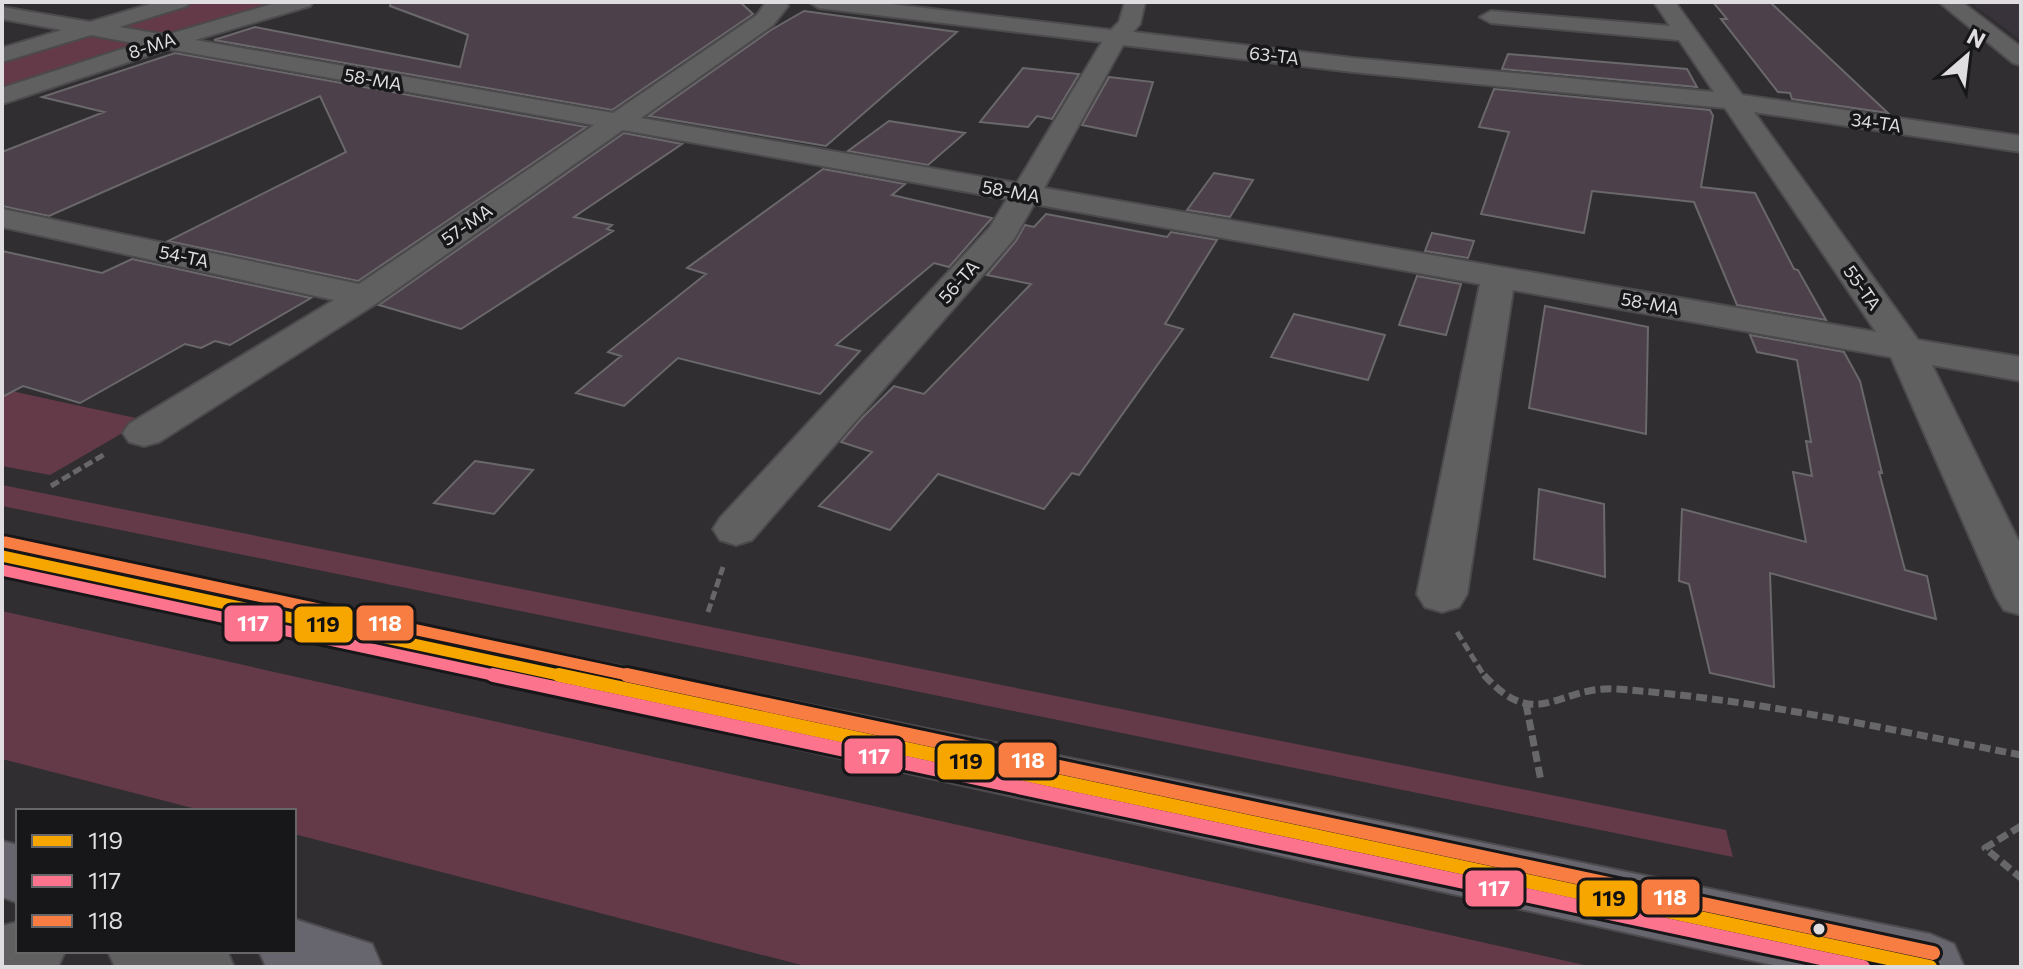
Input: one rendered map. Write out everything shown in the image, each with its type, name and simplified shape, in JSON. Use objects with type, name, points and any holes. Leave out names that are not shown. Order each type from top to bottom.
[{"type":"main road","points":[[2,556],[1930,967]]},
{"type":"main road","points":[[296,952],[348,967]]},
{"type":"street","name":"8-МА","points":[[2,55],[180,2]]},
{"type":"street","name":"8-МА","points":[[2,96],[166,42],[303,2]]},
{"type":"street","name":"57-МА","points":[[144,433],[365,296],[765,20],[777,6],[776,2]]},
{"type":"street","name":"63-ТА","points":[[819,2],[1353,65],[1730,101]]},
{"type":"street","name":"56-ТА","points":[[736,529],[1003,232],[1116,37],[1129,24],[1135,2]]},
{"type":"street","name":"55-ТА","points":[[1664,2],[1689,53],[1730,101],[1906,349],[2021,597]]},
{"type":"street","points":[[1949,2],[2021,58]]},
{"type":"street","name":"58-МА","points":[[2,13],[2021,369]]},
{"type":"street","points":[[1491,17],[1689,53]]},
{"type":"street","name":"34-ТА","points":[[1730,101],[2021,144]]},
{"type":"street","name":"54-ТА","points":[[2,218],[365,296]]},
{"type":"street","points":[[1442,594],[1498,277]]},
{"type":"street","points":[[2,959],[24,953]]},
{"type":"street","points":[[148,953],[200,967]]},
{"type":"path","points":[[51,486],[144,433]]},
{"type":"path","points":[[1442,594],[1454,628],[1473,663],[1500,691],[1526,704],[1552,706],[1589,690],[1657,693],[1774,708],[2021,755]]},
{"type":"path","points":[[1526,704],[1541,781]]},
{"type":"path","points":[[2021,826],[1985,848],[2021,878]]},
{"type":"shaded area","points":[[180,2],[303,2],[2,96],[2,55]]},
{"type":"shaded area","points":[[1970,2],[2021,2],[2021,40]]},
{"type":"shaded area","points":[[2,389],[145,420],[50,475],[2,466]]},
{"type":"shaded area","points":[[2,485],[1726,830],[1733,857],[2,506]]},
{"type":"shaded area","points":[[2,611],[1593,967],[809,967],[296,835],[296,809],[196,809],[2,759]]},
{"type":"building","points":[[391,2],[740,2],[753,14],[612,110],[214,40],[255,27],[460,67],[468,35],[390,6]]},
{"type":"building","points":[[1713,2],[1770,2],[1888,113],[1792,99],[1790,93],[1778,92],[1721,19],[1727,19]]},
{"type":"building","points":[[804,11],[957,32],[826,146],[649,116],[771,30]]},
{"type":"building","points":[[175,53],[586,127],[358,281],[168,241],[346,152],[320,96],[49,216],[2,206],[2,152],[104,112],[42,97]]},
{"type":"building","points":[[1508,54],[1687,69],[1697,87],[1502,69]]},
{"type":"building","points":[[1023,68],[1079,74],[1052,119],[1037,116],[1028,127],[980,122]]},
{"type":"building","points":[[1109,77],[1153,82],[1136,136],[1082,125]]},
{"type":"building","points":[[1494,89],[1710,110],[1713,116],[1701,187],[1755,193],[1794,269],[1798,270],[1826,320],[1737,305],[1694,202],[1592,191],[1584,233],[1481,214],[1509,132],[1479,127]]},
{"type":"building","points":[[889,121],[965,133],[928,165],[848,151]]},
{"type":"building","points":[[624,133],[682,144],[574,217],[612,225],[607,229],[613,231],[461,329],[379,305]]},
{"type":"building","points":[[823,169],[905,184],[892,195],[992,218],[949,267],[934,263],[836,345],[860,351],[820,394],[678,358],[624,406],[576,393],[621,356],[608,352],[706,274],[687,268]]},
{"type":"building","points":[[1214,173],[1253,180],[1230,217],[1187,210]]},
{"type":"building","points":[[1046,214],[1167,237],[1171,232],[1217,240],[1165,324],[1183,329],[1079,475],[1072,473],[1044,509],[938,474],[890,530],[819,506],[872,452],[841,442],[861,419],[894,386],[924,394],[1031,284],[987,275],[1016,241],[1025,225],[1034,227]]},
{"type":"building","points":[[1432,233],[1474,241],[1468,258],[1425,251]]},
{"type":"building","points":[[2,251],[102,273],[132,259],[311,298],[230,345],[215,341],[201,348],[185,344],[80,403],[23,386],[2,397]]},
{"type":"building","points":[[1417,276],[1461,284],[1446,335],[1399,325]]},
{"type":"building","points":[[1545,306],[1648,327],[1646,434],[1529,408]]},
{"type":"building","points":[[1294,314],[1385,335],[1368,380],[1271,357]]},
{"type":"building","points":[[1750,335],[1844,352],[1860,381],[1882,473],[1879,472],[1905,570],[1927,576],[1936,619],[1770,573],[1774,687],[1710,673],[1689,584],[1679,581],[1682,509],[1806,542],[1793,472],[1812,476],[1806,441],[1811,442],[1797,360],[1757,352]]},
{"type":"building","points":[[475,461],[533,470],[494,514],[434,503]]},
{"type":"building","points":[[1539,489],[1604,504],[1605,577],[1534,559]]},
{"type":"transit line","name":"118","points":[[5,542],[1933,953]]},
{"type":"transit line","name":"119","points":[[2,556],[1930,967]]},
{"type":"transit line","name":"117","points":[[2,570],[1863,967]]}]
